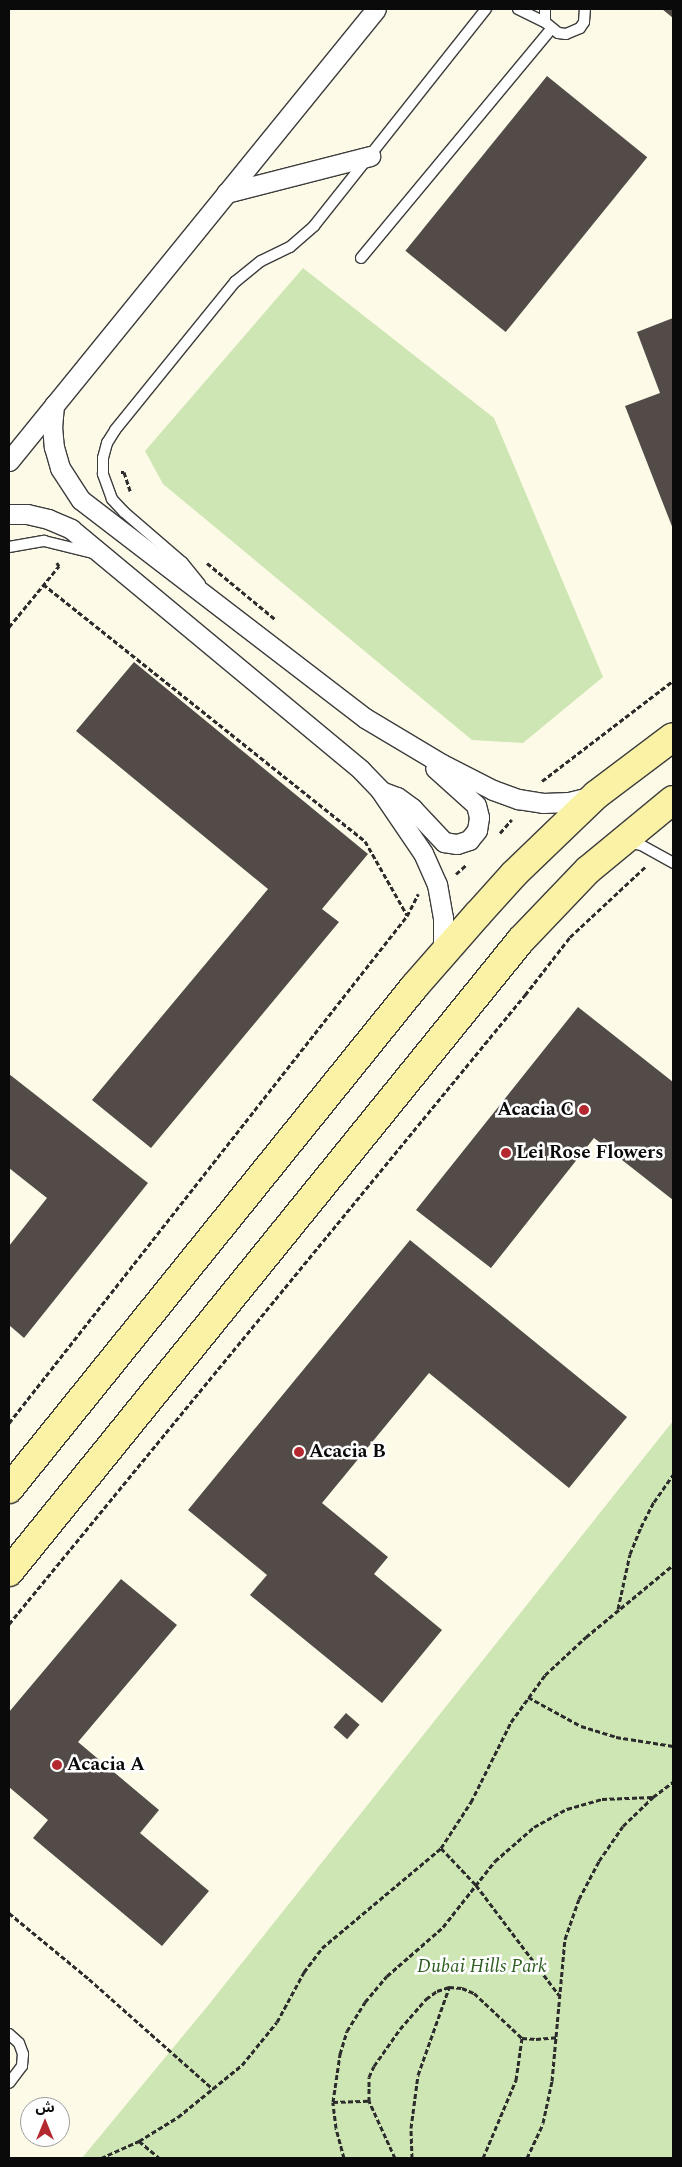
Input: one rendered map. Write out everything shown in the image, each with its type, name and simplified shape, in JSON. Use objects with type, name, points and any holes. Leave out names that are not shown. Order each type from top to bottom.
[{"type":"main road","points":[[9,1489],[443,953],[514,874],[596,795],[673,737]]},
{"type":"main road","points":[[9,1572],[521,940],[588,870],[620,841],[672,804]]},
{"type":"street","points":[[9,461],[376,9]]},
{"type":"street","points":[[226,193],[370,156]]},
{"type":"street","points":[[54,405],[52,426],[54,447],[60,468],[81,500],[366,718],[414,748],[493,790],[518,799],[543,803],[569,802],[596,795]]},
{"type":"street","points":[[9,514],[27,514],[48,519],[71,529],[361,770],[380,790],[423,853],[437,884],[443,918],[443,953]]},
{"type":"street","points":[[380,790],[397,797],[412,808],[444,842],[457,844],[469,840],[477,830],[479,818],[476,805],[414,748]]},
{"type":"lane","points":[[208,598],[197,579],[182,562],[124,512],[112,499],[103,474],[103,458],[107,443],[115,430],[235,282],[261,261],[290,247],[302,238],[370,156],[486,9]]},
{"type":"lane","points":[[518,9],[548,25],[558,33],[574,32],[584,22],[584,9]]},
{"type":"lane","points":[[361,258],[548,25],[545,9]]},
{"type":"lane","points":[[9,547],[44,541],[88,550],[108,559]]},
{"type":"lane","points":[[620,841],[641,845],[673,863]]},
{"type":"lane","points":[[9,2034],[19,2043],[23,2054],[22,2066],[9,2083]]},
{"type":"path","points":[[103,474],[124,472],[132,495]]},
{"type":"path","points":[[9,627],[59,566],[44,541]]},
{"type":"path","points":[[203,560],[279,622]]},
{"type":"path","points":[[43,584],[366,841],[407,916]]},
{"type":"path","points":[[498,834],[511,822],[518,799],[673,682]]},
{"type":"path","points":[[9,1624],[506,1019],[570,937],[622,886],[659,855]]},
{"type":"path","points":[[9,1424],[407,916],[416,895],[454,877],[473,858]]},
{"type":"path","points":[[618,1610],[630,1554],[641,1527],[654,1502],[673,1475]]},
{"type":"path","points":[[101,2158],[140,2141],[178,2117],[242,2064],[277,2022],[304,1972],[322,1948],[351,1922],[428,1862],[441,1848],[471,1802],[507,1729],[528,1697],[565,1655],[673,1565]]},
{"type":"path","points":[[528,1697],[581,1726],[616,1737],[673,1746]]},
{"type":"path","points":[[527,2158],[543,2123],[552,2081],[565,1939],[579,1899],[599,1861],[623,1826],[653,1797],[673,1782]]},
{"type":"path","points":[[344,2158],[336,2128],[334,2102],[340,2054],[348,2032],[365,2002],[387,1976],[443,1927],[495,1861],[534,1827],[567,1809],[602,1799],[653,1797]]},
{"type":"path","points":[[441,1848],[476,1884],[560,1996]]},
{"type":"path","points":[[9,1913],[89,1979],[213,2089]]},
{"type":"path","points":[[395,2158],[369,2101],[369,2077],[374,2066],[400,2029],[426,1999],[437,1992],[449,1988],[462,1988],[474,1993],[522,2038],[557,2037]]},
{"type":"path","points":[[412,2158],[411,2128],[418,2075],[449,1988]]},
{"type":"path","points":[[483,2158],[516,2080],[522,2038]]},
{"type":"path","points":[[334,2102],[369,2101]]},
{"type":"path","points":[[140,2141],[159,2158]]},
{"type":"green space","points":[[303,268],[494,418],[603,677],[523,743],[472,740],[163,484],[145,451]]},
{"type":"green space","name":"Dubai Hills Park","points":[[673,1421],[673,2158],[82,2158],[206,2008]]},
{"type":"building","points":[[662,9],[673,9],[673,18]]},
{"type":"building","points":[[547,76],[647,157],[506,332],[405,251]]},
{"type":"building","points":[[673,318],[673,529],[625,406],[660,393],[637,332]]},
{"type":"building","points":[[134,662],[368,854],[322,909],[339,922],[151,1148],[92,1100],[268,889],[76,731]]},
{"type":"building","name":"Acacia C","points":[[578,1007],[673,1082],[673,1200],[594,1138],[491,1268],[416,1210]]},
{"type":"building","points":[[9,1074],[148,1183],[24,1338],[9,1325],[9,1246],[47,1198],[9,1168]]},
{"type":"building","name":"Acacia B","points":[[410,1240],[627,1417],[569,1488],[429,1373],[322,1503],[388,1557],[374,1574],[442,1630],[382,1703],[250,1595],[267,1575],[188,1510]]},
{"type":"building","name":"Acacia A","points":[[121,1579],[177,1625],[78,1742],[159,1810],[140,1833],[209,1891],[162,1946],[33,1838],[48,1820],[9,1787],[9,1712]]},
{"type":"building","points":[[346,1713],[360,1725],[347,1739],[334,1727]]},
{"type":"place","name":"Acacia C","points":[[584,1110]]},
{"type":"place","name":"Lei Rose Flowers","points":[[506,1153]]},
{"type":"place","name":"Acacia B","points":[[299,1452]]},
{"type":"place","name":"Acacia A","points":[[57,1765]]}]
